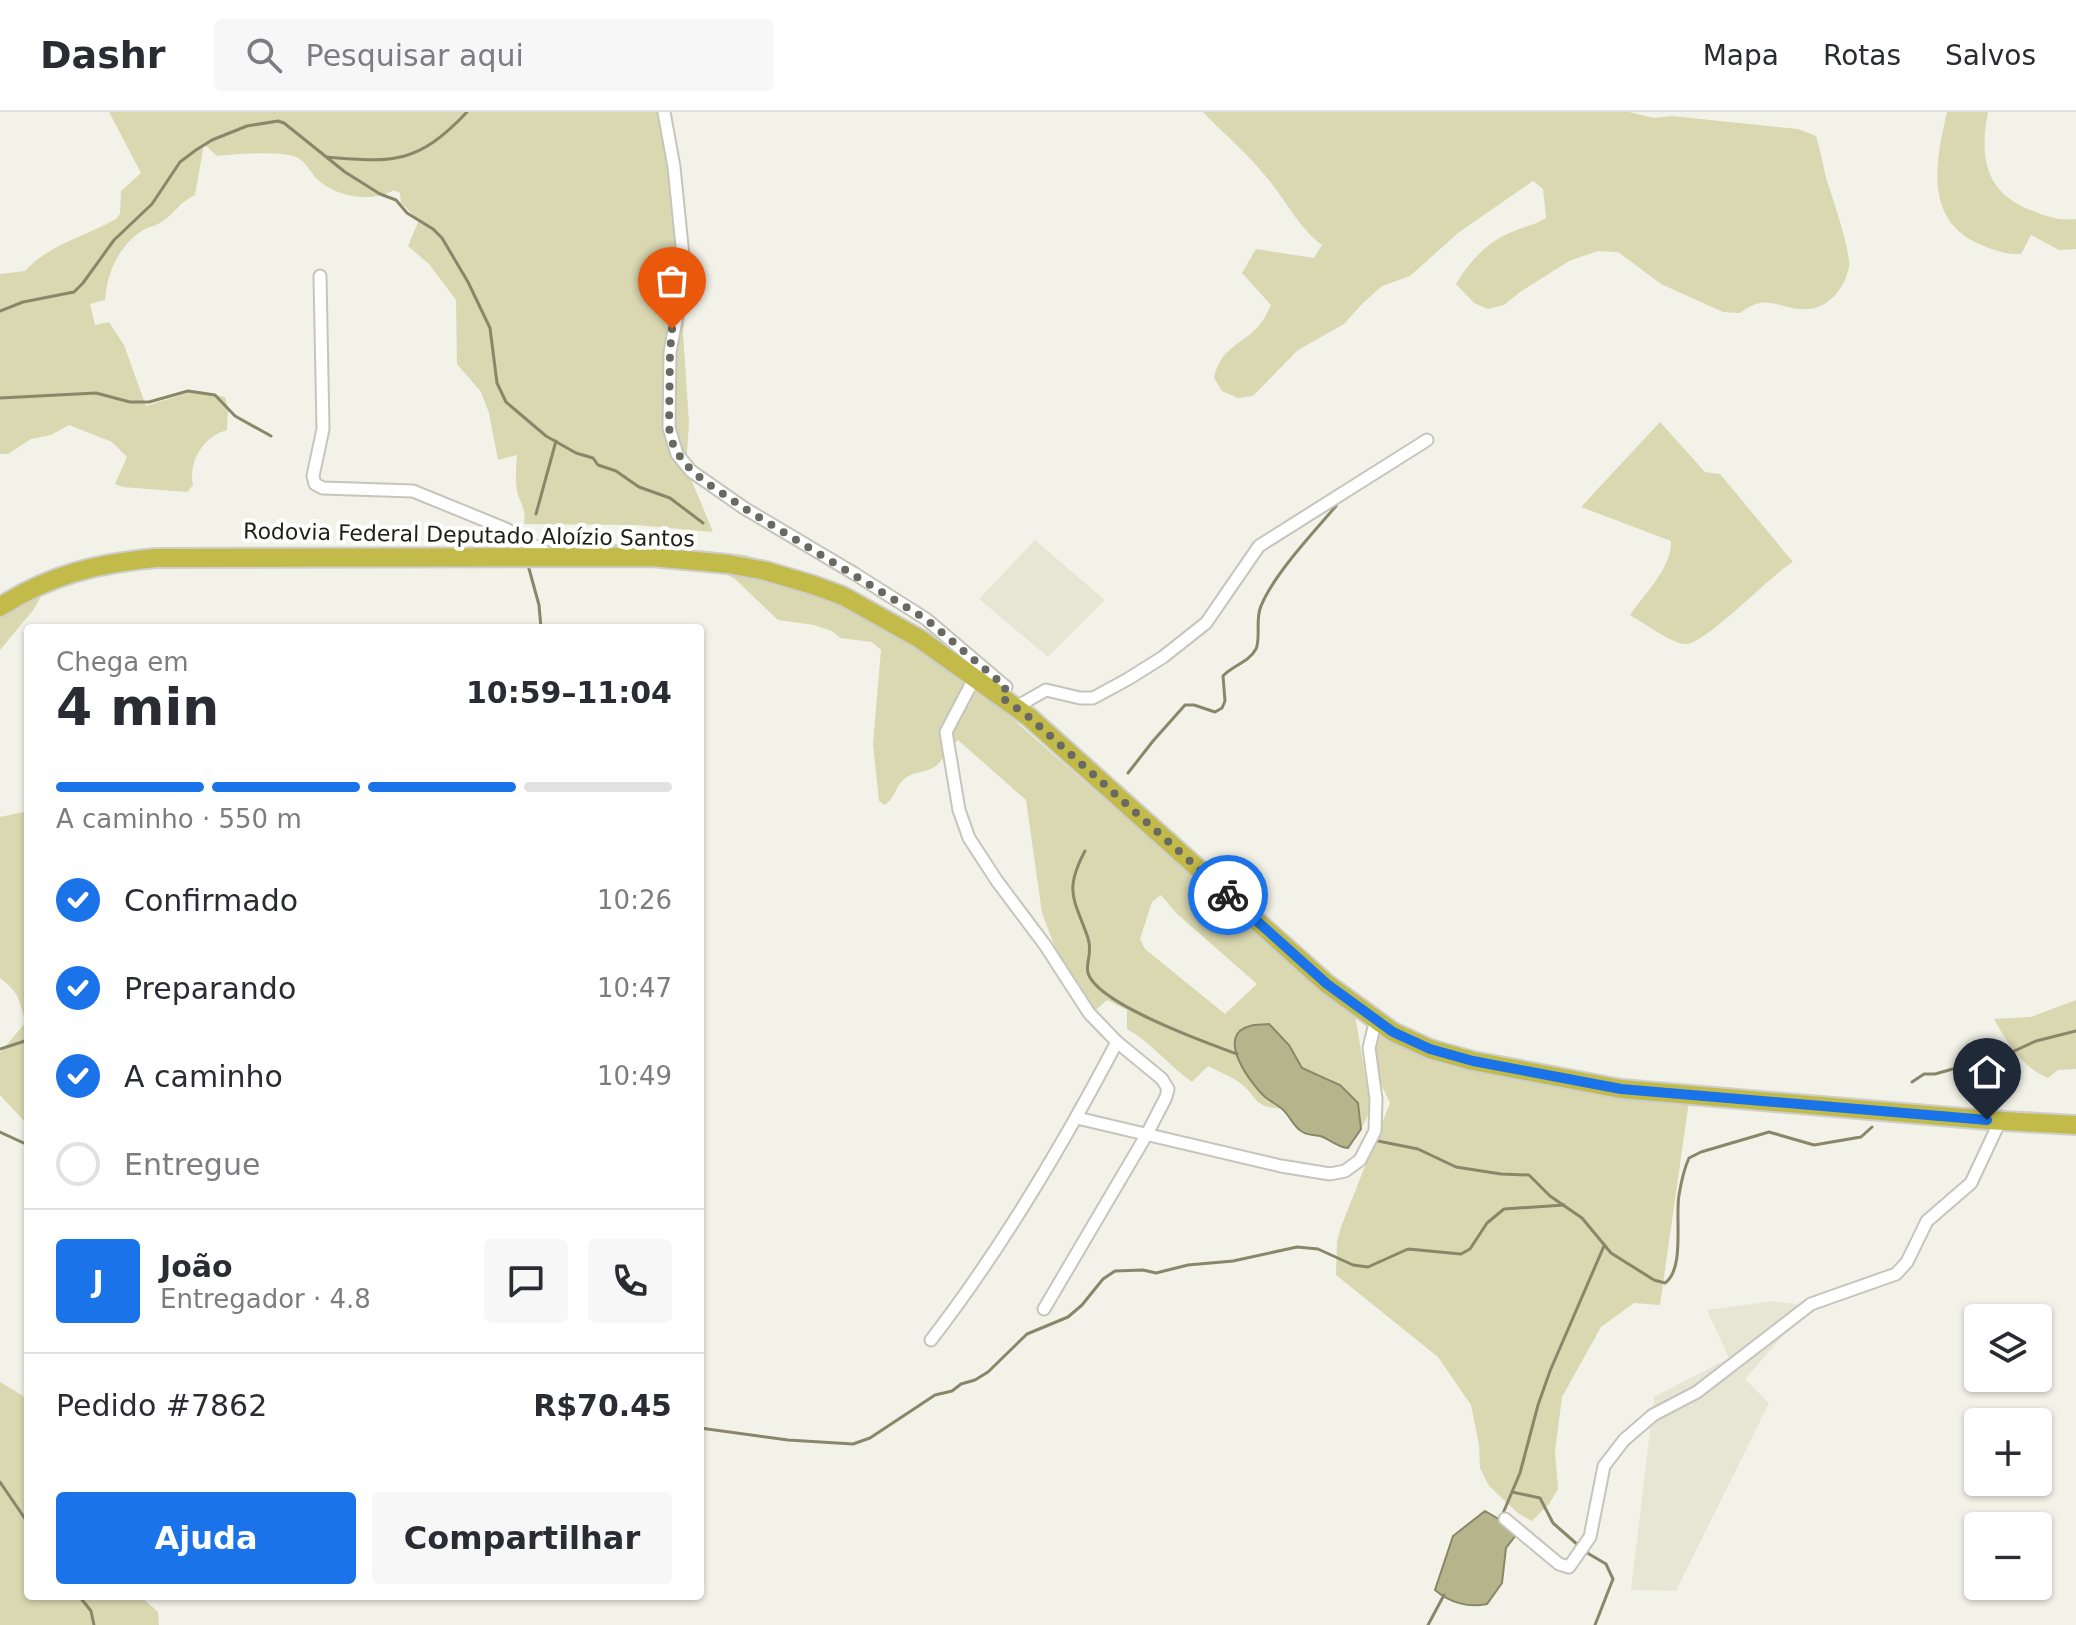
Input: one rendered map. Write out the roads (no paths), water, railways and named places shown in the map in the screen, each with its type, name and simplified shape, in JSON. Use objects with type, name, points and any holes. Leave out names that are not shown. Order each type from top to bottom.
[{"type":"highway","name":"Rodovia Federal Deputado Aloízio Santos","points":[[0,607],[52,578],[112,561],[156,558],[652,557],[766,571],[833,593],[868,609],[994,688],[1327,984],[1393,1032],[1430,1049],[1621,1089],[2076,1125]]},
{"type":"street","points":[[664,112],[674,167],[683,256],[681,293],[670,352],[669,428],[677,454],[691,471],[744,508],[926,619],[994,688],[1046,690],[1093,698],[1128,679],[1206,623],[1259,546],[1427,440]]},
{"type":"street","points":[[320,276],[323,429],[313,476],[315,484],[323,488],[413,491],[506,529],[551,556]]},
{"type":"street","points":[[994,688],[946,732],[963,824],[997,881],[1045,945],[1089,1013],[1117,1042],[1162,1079],[1168,1089],[1147,1134],[1044,1309]]},
{"type":"street","points":[[1077,1118],[1330,1174],[1354,1167],[1375,1131],[1377,1121],[1369,1048],[1376,1019]]},
{"type":"street","points":[[931,1340],[963,1298],[1077,1118],[1117,1042]]},
{"type":"street","points":[[1505,1519],[1559,1564],[1569,1567],[1590,1537],[1604,1466],[1624,1440],[1653,1415],[1697,1392],[1811,1304],[1896,1274],[1907,1262],[1927,1221],[1971,1183],[2000,1121]]},
{"type":"waterway","points":[[327,157],[370,160],[404,156],[434,142],[467,112]]},
{"type":"waterway","points":[[0,311],[23,302],[74,292],[114,240],[152,204],[180,162],[212,140],[247,126],[278,121],[345,172],[380,194],[396,200],[407,213],[442,238],[490,328],[497,383],[506,402],[546,436],[576,453],[593,458],[598,465],[616,471],[639,487],[670,498],[703,523]]},
{"type":"waterway","points":[[0,398],[96,393],[130,402],[149,402],[188,391],[215,395],[235,416],[271,436]]},
{"type":"waterway","points":[[536,514],[556,441]]},
{"type":"waterway","points":[[1128,773],[1185,705],[1215,712],[1222,708],[1225,701],[1223,676],[1249,658],[1256,649],[1259,611],[1267,594],[1295,554],[1336,506]]},
{"type":"waterway","points":[[528,565],[541,624]]},
{"type":"waterway","points":[[1085,851],[1074,877],[1073,896],[1088,938],[1088,973],[1096,985],[1111,997],[1155,1021],[1237,1054]]},
{"type":"waterway","points":[[1912,1082],[1924,1074],[1935,1074],[2010,1053],[2036,1041],[2076,1031]]},
{"type":"waterway","points":[[0,1049],[24,1041]]},
{"type":"waterway","points":[[1378,1141],[1418,1149],[1456,1167],[1529,1175],[1550,1196],[1582,1218],[1611,1253],[1654,1280],[1665,1283],[1675,1267],[1679,1195],[1689,1158],[1769,1132],[1814,1145],[1861,1137],[1872,1127]]},
{"type":"waterway","points":[[0,1132],[24,1143]]},
{"type":"waterway","points":[[704,1429],[788,1440],[853,1444],[870,1438],[935,1395],[952,1391],[988,1372],[1027,1334],[1068,1317],[1103,1279],[1115,1271],[1156,1273],[1297,1247],[1318,1249],[1353,1265],[1368,1267],[1408,1249],[1461,1254],[1470,1249],[1487,1223],[1504,1209],[1564,1205]]},
{"type":"waterway","points":[[1501,1518],[1520,1473],[1550,1371],[1604,1246]]},
{"type":"waterway","points":[[0,1482],[24,1517]]},
{"type":"waterway","points":[[1512,1492],[1540,1498],[1553,1523],[1578,1545]]},
{"type":"waterway","points":[[1584,1551],[1606,1564],[1613,1579],[1595,1625]]},
{"type":"waterway","points":[[1428,1625],[1444,1595]]},
{"type":"waterway","points":[[82,1600],[91,1611],[94,1625]]}]
